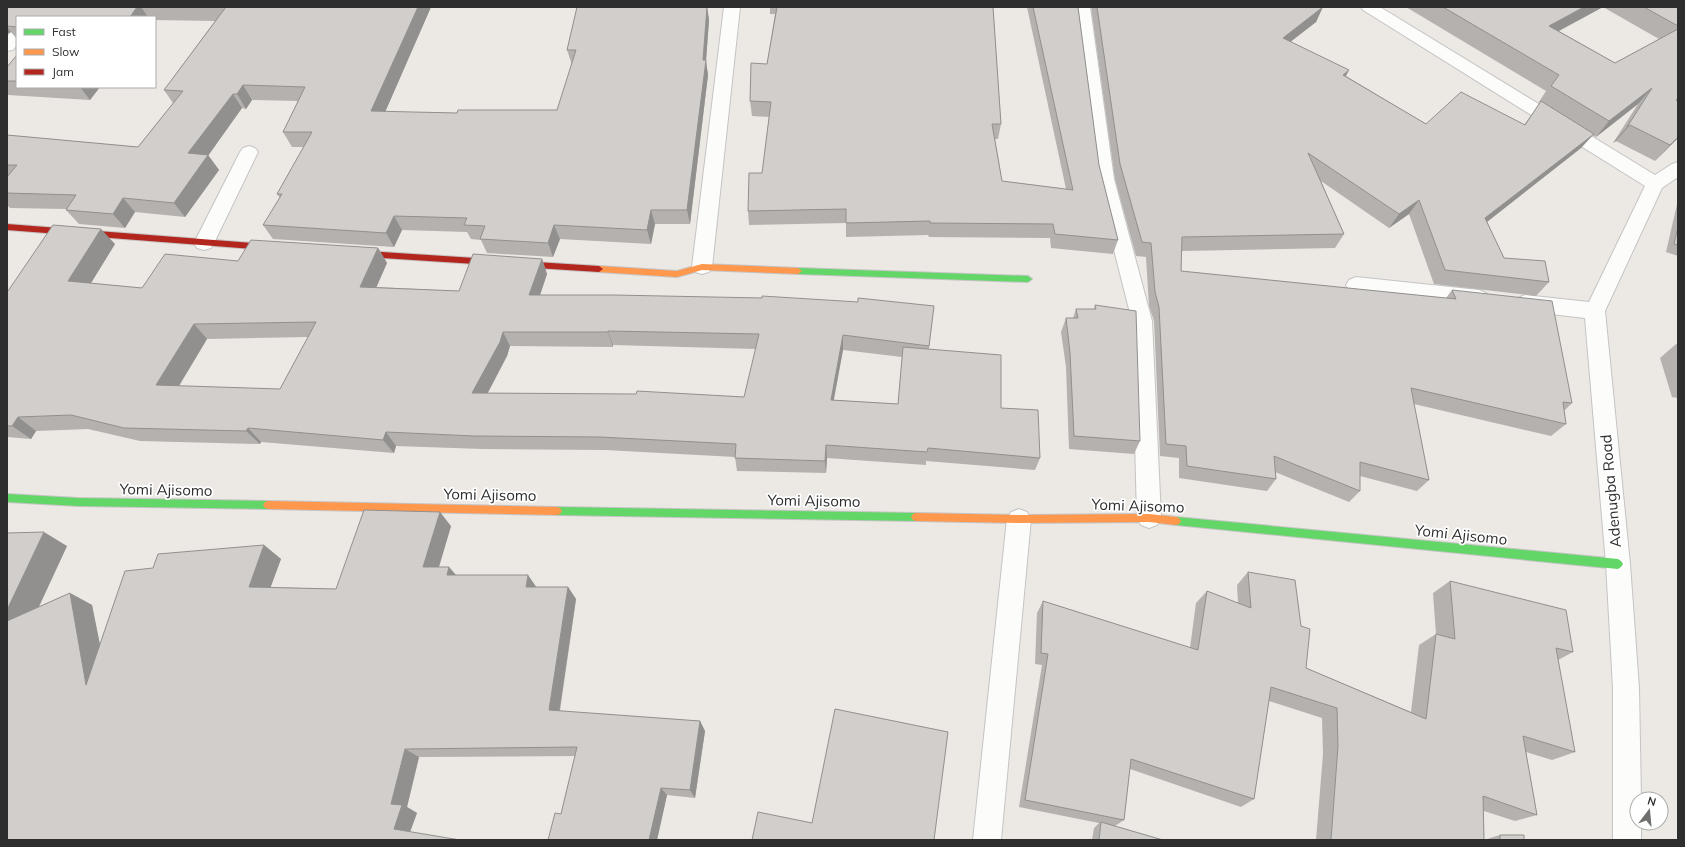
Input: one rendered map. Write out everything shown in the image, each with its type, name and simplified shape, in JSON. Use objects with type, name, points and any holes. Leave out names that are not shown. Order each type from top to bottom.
[{"type":"street","points":[[702,267],[732,7]]},
{"type":"street","points":[[1082,7],[1105,179],[1142,321],[1149,518]]},
{"type":"street","points":[[1369,7],[1468,70],[1655,184]]},
{"type":"street","points":[[7,46],[16,36]]},
{"type":"street","points":[[204,243],[249,152]]},
{"type":"street","points":[[1356,285],[1595,310],[1655,184],[1678,168]]},
{"type":"street","points":[[7,227],[283,248]]},
{"type":"street","points":[[338,252],[677,274],[702,267],[1028,279]]},
{"type":"street","name":"Adenugba Road","points":[[1595,310],[1618,564],[1626,688],[1627,840]]},
{"type":"street","name":"Yomi Ajisomo","points":[[7,498],[78,502],[1019,519],[1149,518],[1618,564]]},
{"type":"street","points":[[987,840],[1019,519]]},
{"type":"building","points":[[7,7],[137,7],[131,16],[16,16],[16,27],[7,26]]},
{"type":"building","points":[[226,7],[418,7],[371,111],[457,113],[458,110],[557,110],[576,50],[567,50],[577,7],[707,7],[703,60],[706,60],[687,210],[651,210],[647,230],[554,225],[548,243],[480,239],[485,226],[464,225],[467,218],[394,216],[386,233],[263,225],[282,194],[277,194],[312,132],[283,132],[305,87],[243,85],[237,94],[233,94],[188,153],[208,155],[174,203],[123,198],[113,214],[66,210],[76,195],[7,193],[7,177],[17,165],[7,165],[7,135],[138,147],[183,91],[164,90]]},
{"type":"building","points":[[777,7],[993,7],[1001,124],[992,124],[1002,181],[1073,190],[1033,7],[1078,7],[1099,165],[1118,240],[1055,234],[1053,224],[930,223],[930,221],[846,223],[846,209],[748,211],[749,173],[762,173],[771,102],[750,101],[751,63],[767,64]]},
{"type":"building","points":[[1097,7],[1323,7],[1283,38],[1349,70],[1343,75],[1426,124],[1461,92],[1525,125],[1541,101],[1594,134],[1485,218],[1504,258],[1545,261],[1549,282],[1445,270],[1419,200],[1399,214],[1308,153],[1344,234],[1182,237],[1181,271],[1456,299],[1452,290],[1552,301],[1572,403],[1563,402],[1566,424],[1411,388],[1429,480],[1360,462],[1360,491],[1274,456],[1276,479],[1187,466],[1186,446],[1166,444],[1159,307],[1155,292],[1151,243],[1142,242],[1120,164]]},
{"type":"building","points":[[1443,7],[1584,7],[1549,26],[1615,63],[1678,29],[1678,99],[1676,100],[1678,101],[1678,137],[1670,145],[1630,125],[1627,127],[1652,88],[1609,121],[1551,86],[1559,75]]},
{"type":"building","points":[[1644,7],[1678,7],[1678,26]]},
{"type":"building","points":[[16,56],[16,81],[7,81],[7,67]]},
{"type":"building","points":[[53,225],[101,229],[68,281],[142,288],[165,254],[238,261],[251,240],[378,248],[360,287],[459,291],[473,254],[542,259],[529,295],[762,298],[762,296],[858,302],[858,298],[934,306],[929,346],[843,335],[831,400],[898,404],[903,347],[1001,355],[1001,408],[1038,410],[1040,458],[928,448],[927,452],[826,445],[825,461],[735,458],[736,444],[600,437],[474,436],[386,432],[383,440],[248,428],[246,431],[124,428],[71,415],[18,417],[12,426],[7,426],[8,291]],"holes":[[[316,322],[280,389],[156,385],[194,324]],[[608,331],[759,334],[744,397],[637,391],[636,394],[472,393],[500,342],[503,332]]]},
{"type":"building","points":[[1678,227],[1678,245],[1674,244]]},
{"type":"building","points":[[1095,305],[1136,311],[1140,441],[1074,436],[1070,353],[1066,318],[1078,318],[1076,309],[1096,309]]},
{"type":"building","points":[[364,510],[440,512],[423,567],[449,567],[447,575],[528,575],[526,587],[568,587],[549,710],[700,721],[690,790],[661,788],[649,840],[548,840],[555,813],[561,814],[577,747],[405,749],[391,804],[402,805],[394,829],[460,840],[7,840],[7,621],[70,593],[86,685],[125,571],[153,568],[158,554],[264,545],[249,587],[336,589]]},
{"type":"building","points":[[44,532],[7,610],[7,533]]},
{"type":"building","points":[[1248,572],[1295,580],[1301,626],[1310,629],[1306,668],[1426,719],[1436,634],[1455,639],[1450,581],[1566,610],[1573,652],[1556,648],[1575,752],[1523,736],[1537,815],[1483,796],[1484,840],[1331,840],[1338,746],[1337,708],[1271,687],[1254,799],[1131,759],[1124,820],[1025,800],[1048,654],[1041,653],[1043,601],[1198,650],[1207,591],[1251,608]]},
{"type":"building","points":[[835,709],[948,732],[934,840],[752,840],[758,812],[812,823]]},
{"type":"building","points":[[1101,822],[1163,840],[1099,840]]},
{"type":"building","points":[[1500,835],[1524,835],[1524,840],[1500,840]]},
{"type":"traffic: fast","points":[[798,271],[1028,279]]},
{"type":"traffic: fast","points":[[7,498],[78,502],[268,505]]},
{"type":"traffic: fast","points":[[557,511],[916,517]]},
{"type":"traffic: fast","points":[[1176,521],[1618,564]]},
{"type":"traffic: slow","points":[[599,269],[677,274],[702,267],[798,271]]},
{"type":"traffic: slow","points":[[268,505],[557,511]]},
{"type":"traffic: slow","points":[[916,517],[1019,519],[1149,518],[1176,521]]},
{"type":"traffic: jam","points":[[7,227],[277,248]]},
{"type":"traffic: jam","points":[[351,253],[599,269]]}]
